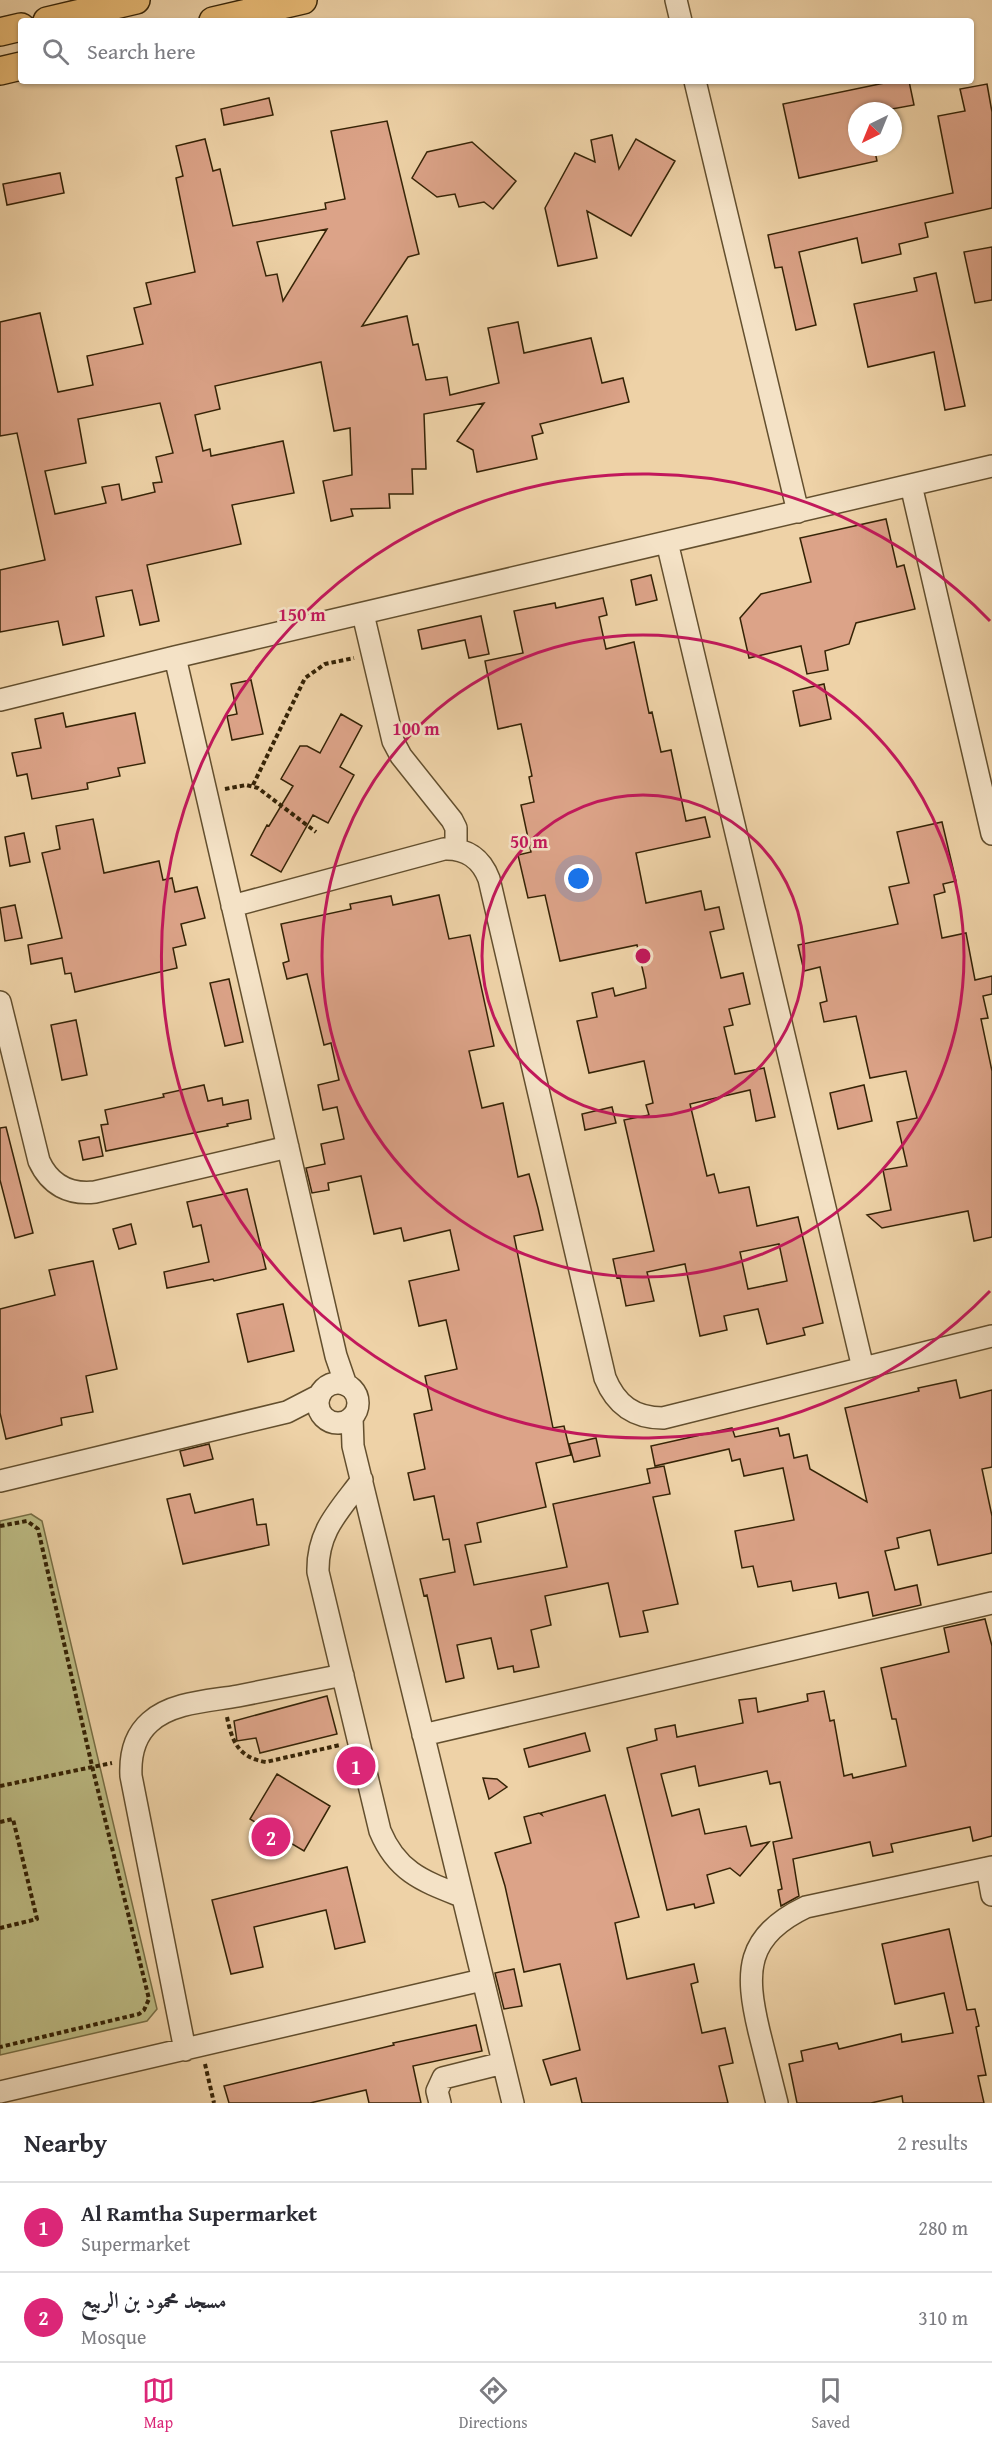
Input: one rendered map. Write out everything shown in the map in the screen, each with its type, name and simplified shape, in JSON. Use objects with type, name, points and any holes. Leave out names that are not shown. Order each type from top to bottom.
[{"type":"main road","points":[[60,18],[136,0]]},
{"type":"main road","points":[[226,18],[303,0]]},
{"type":"main road","points":[[0,32],[18,28]]},
{"type":"main road","points":[[0,70],[18,67]]},
{"type":"street","points":[[676,0],[680,18]]},
{"type":"street","points":[[696,84],[798,512]]},
{"type":"street","points":[[0,700],[992,466]]},
{"type":"street","points":[[910,485],[992,834]]},
{"type":"street","points":[[667,542],[863,1368]]},
{"type":"street","points":[[363,614],[393,741],[401,756],[452,820],[456,828],[456,849]]},
{"type":"street","points":[[175,657],[336,1356],[334,1404],[352,1446],[362,1480],[513,2103]]},
{"type":"street","points":[[232,906],[444,849],[467,852],[485,868],[605,1378],[617,1401],[638,1415],[663,1418],[992,1336]]},
{"type":"street","points":[[0,1002],[39,1161],[44,1172],[61,1188],[84,1193],[95,1192],[288,1147]]},
{"type":"street","points":[[0,1481],[287,1412],[334,1404]]},
{"type":"street","points":[[362,1480],[329,1524],[319,1547],[318,1559],[318,1572],[358,1741],[380,1831],[393,1855],[412,1875],[461,1896]]},
{"type":"street","points":[[423,1735],[992,1603]]},
{"type":"street","points":[[193,2048],[131,1776],[130,1761],[133,1746],[140,1733],[150,1722],[162,1713],[176,1708],[343,1675]]},
{"type":"street","points":[[777,2103],[752,1999],[750,1976],[755,1953],[767,1933],[784,1917],[806,1907],[989,1867],[992,1895]]},
{"type":"street","points":[[0,2092],[482,1980]]},
{"type":"street","points":[[440,2103],[437,2091],[443,2078],[503,2063]]},
{"type":"path","points":[[253,785],[305,678],[325,664],[372,654]]},
{"type":"path","points":[[207,794],[246,784],[253,785],[263,790],[316,831]]},
{"type":"path","points":[[0,1526],[27,1521],[38,1529],[92,1766],[149,2000],[148,2006],[139,2014],[0,2047]]},
{"type":"path","points":[[223,1699],[231,1737],[236,1747],[244,1755],[255,1760],[266,1762],[358,1741]]},
{"type":"path","points":[[0,1786],[92,1766],[130,1761]]},
{"type":"path","points":[[0,1822],[14,1819],[37,1919],[0,1928]]},
{"type":"path","points":[[193,2048],[214,2103]]},
{"type":"shaded area","points":[[31,1514],[42,1521],[157,2009],[147,2021],[0,2055],[0,1521]]},
{"type":"building","points":[[880,84],[910,84],[914,105],[902,107],[902,102],[848,102],[848,156],[876,156],[877,161],[799,178],[783,104]]},
{"type":"building","points":[[987,84],[992,112],[992,208],[925,223],[928,237],[899,244],[901,254],[862,263],[857,238],[799,252],[816,325],[796,330],[782,267],[775,268],[768,235],[953,193],[938,116],[965,111],[960,89]]},
{"type":"building","points":[[269,98],[273,115],[224,125],[221,109]]},
{"type":"building","points":[[387,121],[419,254],[408,257],[362,326],[407,316],[413,345],[418,344],[426,380],[447,377],[450,395],[499,383],[488,328],[518,322],[524,353],[591,338],[602,383],[623,378],[629,402],[540,424],[543,433],[532,436],[537,459],[477,472],[473,450],[457,441],[484,403],[424,414],[426,469],[412,469],[413,494],[389,494],[390,508],[351,509],[353,516],[331,521],[323,481],[352,475],[350,428],[334,431],[321,362],[215,386],[220,409],[195,415],[203,451],[210,449],[211,456],[283,441],[294,493],[232,505],[241,544],[147,565],[159,621],[140,625],[132,590],[96,597],[104,636],[63,645],[58,621],[0,632],[0,570],[45,560],[17,433],[0,436],[0,322],[40,313],[58,392],[93,385],[87,356],[143,344],[134,308],[151,304],[146,283],[195,272],[176,178],[183,176],[176,146],[205,139],[213,171],[220,169],[233,226],[326,209],[325,203],[345,199],[331,131]],"holes":[[[327,229],[283,301],[277,274],[266,276],[257,242]],[[160,403],[173,453],[156,457],[162,482],[153,483],[155,492],[122,500],[119,484],[102,487],[106,503],[55,514],[45,471],[86,463],[78,419]]]},
{"type":"building","points":[[612,135],[619,169],[636,139],[675,161],[631,236],[587,211],[597,258],[558,266],[545,208],[575,153],[595,162],[591,140]]},
{"type":"building","points":[[472,142],[516,181],[493,209],[484,202],[459,207],[455,194],[437,197],[412,178],[427,152]]},
{"type":"building","points":[[60,173],[64,193],[7,205],[3,184]]},
{"type":"building","points":[[992,247],[992,300],[975,303],[964,252]]},
{"type":"building","points":[[936,273],[965,406],[945,410],[934,352],[868,367],[854,304],[917,291],[914,278]]},
{"type":"building","points":[[886,519],[897,567],[904,565],[915,609],[856,623],[849,644],[825,651],[828,670],[807,674],[801,646],[749,658],[740,618],[761,594],[811,582],[800,538]]},
{"type":"building","points":[[651,575],[657,600],[636,605],[631,580]]},
{"type":"building","points":[[603,598],[607,615],[599,617],[606,649],[634,642],[649,713],[652,712],[661,752],[671,750],[686,821],[705,817],[710,837],[636,853],[646,903],[701,891],[705,910],[719,907],[724,929],[710,932],[721,978],[743,973],[750,1004],[729,1009],[733,1025],[724,1027],[735,1074],[764,1068],[775,1117],[756,1121],[750,1090],[690,1104],[707,1176],[714,1174],[719,1193],[749,1187],[757,1226],[798,1217],[823,1323],[803,1328],[805,1335],[767,1344],[758,1309],[724,1316],[727,1330],[700,1336],[685,1264],[647,1272],[654,1301],[626,1306],[620,1277],[617,1278],[613,1259],[654,1251],[624,1120],[649,1115],[646,1105],[653,1103],[644,1061],[589,1073],[577,1021],[597,1017],[592,993],[613,988],[615,996],[646,988],[645,980],[637,945],[560,961],[545,895],[528,898],[518,855],[531,852],[521,805],[534,802],[529,777],[532,776],[521,724],[498,729],[485,661],[523,653],[514,611],[555,603],[556,608]],"holes":[[[779,1244],[787,1281],[748,1289],[740,1252]]]},
{"type":"building","points":[[481,616],[489,654],[469,658],[465,640],[422,649],[418,630]]},
{"type":"building","points":[[251,680],[263,734],[232,740],[227,716],[237,714],[231,684]]},
{"type":"building","points":[[824,684],[831,719],[800,726],[793,691]]},
{"type":"building","points":[[63,713],[66,727],[135,713],[145,763],[118,768],[120,776],[87,783],[88,789],[32,799],[27,774],[17,776],[12,753],[41,748],[35,719]]},
{"type":"building","points":[[341,714],[362,726],[340,767],[354,775],[328,823],[313,815],[281,872],[251,855],[267,825],[269,826],[293,786],[281,779],[300,746],[307,746],[320,753]]},
{"type":"building","points":[[93,819],[104,873],[159,861],[163,880],[172,878],[175,892],[197,887],[205,918],[181,924],[186,945],[173,948],[177,968],[75,992],[71,973],[65,974],[62,958],[31,964],[28,945],[62,938],[42,853],[60,849],[56,826]]},
{"type":"building","points":[[942,822],[956,881],[943,884],[945,892],[934,895],[942,938],[966,933],[975,980],[992,976],[992,994],[983,996],[988,1018],[981,1019],[992,1071],[992,1237],[974,1241],[968,1211],[882,1228],[867,1215],[891,1210],[883,1170],[907,1166],[897,1122],[917,1118],[906,1071],[870,1078],[856,1016],[824,1022],[820,1003],[827,1001],[820,967],[804,971],[798,945],[898,924],[889,887],[909,883],[897,832]]},
{"type":"building","points":[[24,833],[30,862],[10,866],[5,837]]},
{"type":"building","points":[[439,895],[449,939],[470,935],[494,1046],[469,1051],[482,1108],[503,1103],[518,1177],[529,1174],[538,1208],[543,1230],[514,1236],[553,1428],[564,1426],[571,1455],[536,1463],[546,1507],[477,1523],[481,1542],[465,1545],[474,1585],[567,1567],[553,1504],[650,1483],[647,1469],[664,1466],[670,1494],[653,1497],[678,1604],[643,1611],[648,1632],[620,1637],[608,1583],[545,1596],[551,1625],[531,1630],[539,1667],[514,1672],[513,1666],[498,1669],[491,1638],[457,1645],[464,1678],[446,1682],[427,1595],[424,1596],[420,1579],[455,1572],[449,1539],[443,1540],[434,1496],[414,1500],[408,1473],[425,1469],[414,1414],[432,1410],[425,1376],[457,1369],[446,1320],[419,1326],[409,1281],[459,1270],[450,1230],[404,1241],[401,1228],[374,1234],[361,1176],[328,1183],[329,1190],[312,1193],[306,1168],[325,1164],[321,1144],[344,1139],[337,1107],[323,1110],[318,1085],[339,1080],[331,1043],[324,1045],[307,974],[287,979],[283,963],[289,961],[281,924],[351,909],[350,904],[391,896],[393,905]]},
{"type":"building","points":[[15,905],[22,938],[5,941],[0,908]]},
{"type":"building","points":[[229,979],[243,1042],[225,1046],[210,983]]},
{"type":"building","points":[[76,1020],[87,1075],[62,1080],[51,1025]]},
{"type":"building","points":[[204,1085],[208,1101],[222,1098],[223,1105],[248,1100],[251,1119],[227,1124],[228,1126],[106,1151],[101,1125],[108,1124],[105,1110],[164,1097],[163,1094]]},
{"type":"building","points":[[864,1085],[872,1121],[838,1129],[830,1093]]},
{"type":"building","points":[[612,1107],[616,1123],[585,1130],[582,1114]]},
{"type":"building","points":[[6,1127],[33,1233],[15,1238],[0,1180],[0,1128]]},
{"type":"building","points":[[99,1137],[103,1156],[83,1160],[79,1141]]},
{"type":"building","points":[[247,1189],[266,1269],[214,1281],[213,1279],[167,1288],[164,1272],[209,1262],[201,1225],[193,1227],[187,1202]]},
{"type":"building","points":[[131,1224],[136,1244],[119,1249],[113,1229]]},
{"type":"building","points":[[93,1261],[117,1369],[86,1376],[93,1412],[61,1418],[62,1425],[6,1439],[0,1413],[0,1309],[55,1295],[49,1270]]},
{"type":"building","points":[[283,1304],[294,1351],[248,1362],[237,1314]]},
{"type":"building","points":[[956,1380],[960,1398],[992,1390],[992,1467],[982,1469],[992,1516],[992,1553],[938,1565],[930,1530],[897,1538],[899,1548],[885,1551],[895,1590],[917,1585],[921,1605],[873,1616],[868,1592],[839,1598],[836,1583],[793,1591],[791,1581],[758,1587],[753,1566],[742,1568],[735,1531],[794,1520],[783,1468],[744,1476],[740,1459],[732,1461],[729,1449],[655,1466],[651,1446],[732,1428],[735,1437],[778,1428],[780,1436],[789,1434],[794,1458],[807,1455],[810,1469],[867,1502],[845,1408]]},
{"type":"building","points":[[596,1438],[600,1456],[574,1462],[569,1444]]},
{"type":"building","points":[[209,1444],[213,1459],[184,1466],[180,1451]]},
{"type":"building","points":[[190,1494],[195,1513],[253,1499],[257,1525],[266,1524],[269,1545],[183,1564],[167,1499]]},
{"type":"building","points":[[985,1619],[992,1646],[992,1836],[973,1841],[970,1827],[891,1844],[893,1852],[873,1856],[870,1842],[793,1859],[799,1896],[781,1906],[778,1890],[782,1889],[773,1842],[792,1838],[780,1782],[770,1784],[767,1771],[699,1786],[695,1766],[661,1774],[672,1816],[699,1809],[705,1834],[746,1826],[751,1846],[769,1842],[740,1876],[730,1868],[707,1875],[714,1903],[695,1908],[694,1904],[667,1910],[627,1748],[657,1740],[655,1729],[675,1725],[677,1737],[743,1723],[739,1700],[756,1698],[758,1712],[808,1701],[807,1694],[824,1691],[830,1721],[834,1720],[844,1776],[852,1774],[853,1778],[906,1766],[896,1719],[892,1719],[881,1668],[949,1652],[944,1628]]},
{"type":"building","points":[[327,1696],[337,1734],[260,1753],[256,1738],[237,1741],[234,1721]]},
{"type":"building","points":[[585,1733],[590,1751],[529,1767],[524,1749]]},
{"type":"building","points":[[277,1774],[330,1806],[304,1851],[250,1819]]},
{"type":"building","points":[[483,1778],[497,1779],[507,1787],[489,1799]]},
{"type":"building","points":[[605,1795],[639,1917],[615,1923],[627,1979],[694,1964],[698,1982],[691,1984],[702,2033],[725,2028],[733,2063],[719,2066],[728,2103],[582,2103],[576,2078],[551,2085],[543,2060],[580,2050],[560,1964],[524,1972],[505,1886],[495,1853],[531,1843],[524,1817],[539,1813],[542,1815],[541,1813]]},
{"type":"building","points":[[347,1867],[365,1942],[335,1949],[326,1910],[254,1927],[263,1967],[231,1974],[212,1900]]},
{"type":"building","points":[[949,1929],[967,2010],[975,2009],[979,2026],[976,2027],[986,2075],[978,2076],[984,2103],[903,2103],[902,2096],[871,2103],[797,2103],[789,2064],[803,2061],[801,2051],[837,2043],[839,2049],[901,2034],[902,2042],[953,2033],[944,1993],[895,2004],[882,1944]]},
{"type":"building","points":[[514,1969],[522,2006],[504,2009],[495,1973]]},
{"type":"building","points":[[476,2025],[482,2051],[413,2066],[421,2103],[369,2103],[366,2090],[310,2103],[229,2103],[224,2086],[394,2045],[393,2043]]},
{"type":"place","name":"Al Ramtha Supermarket","points":[[356,1766]]},
{"type":"place","name":"مسجد محمود بن الربيع","points":[[271,1837]]}]
